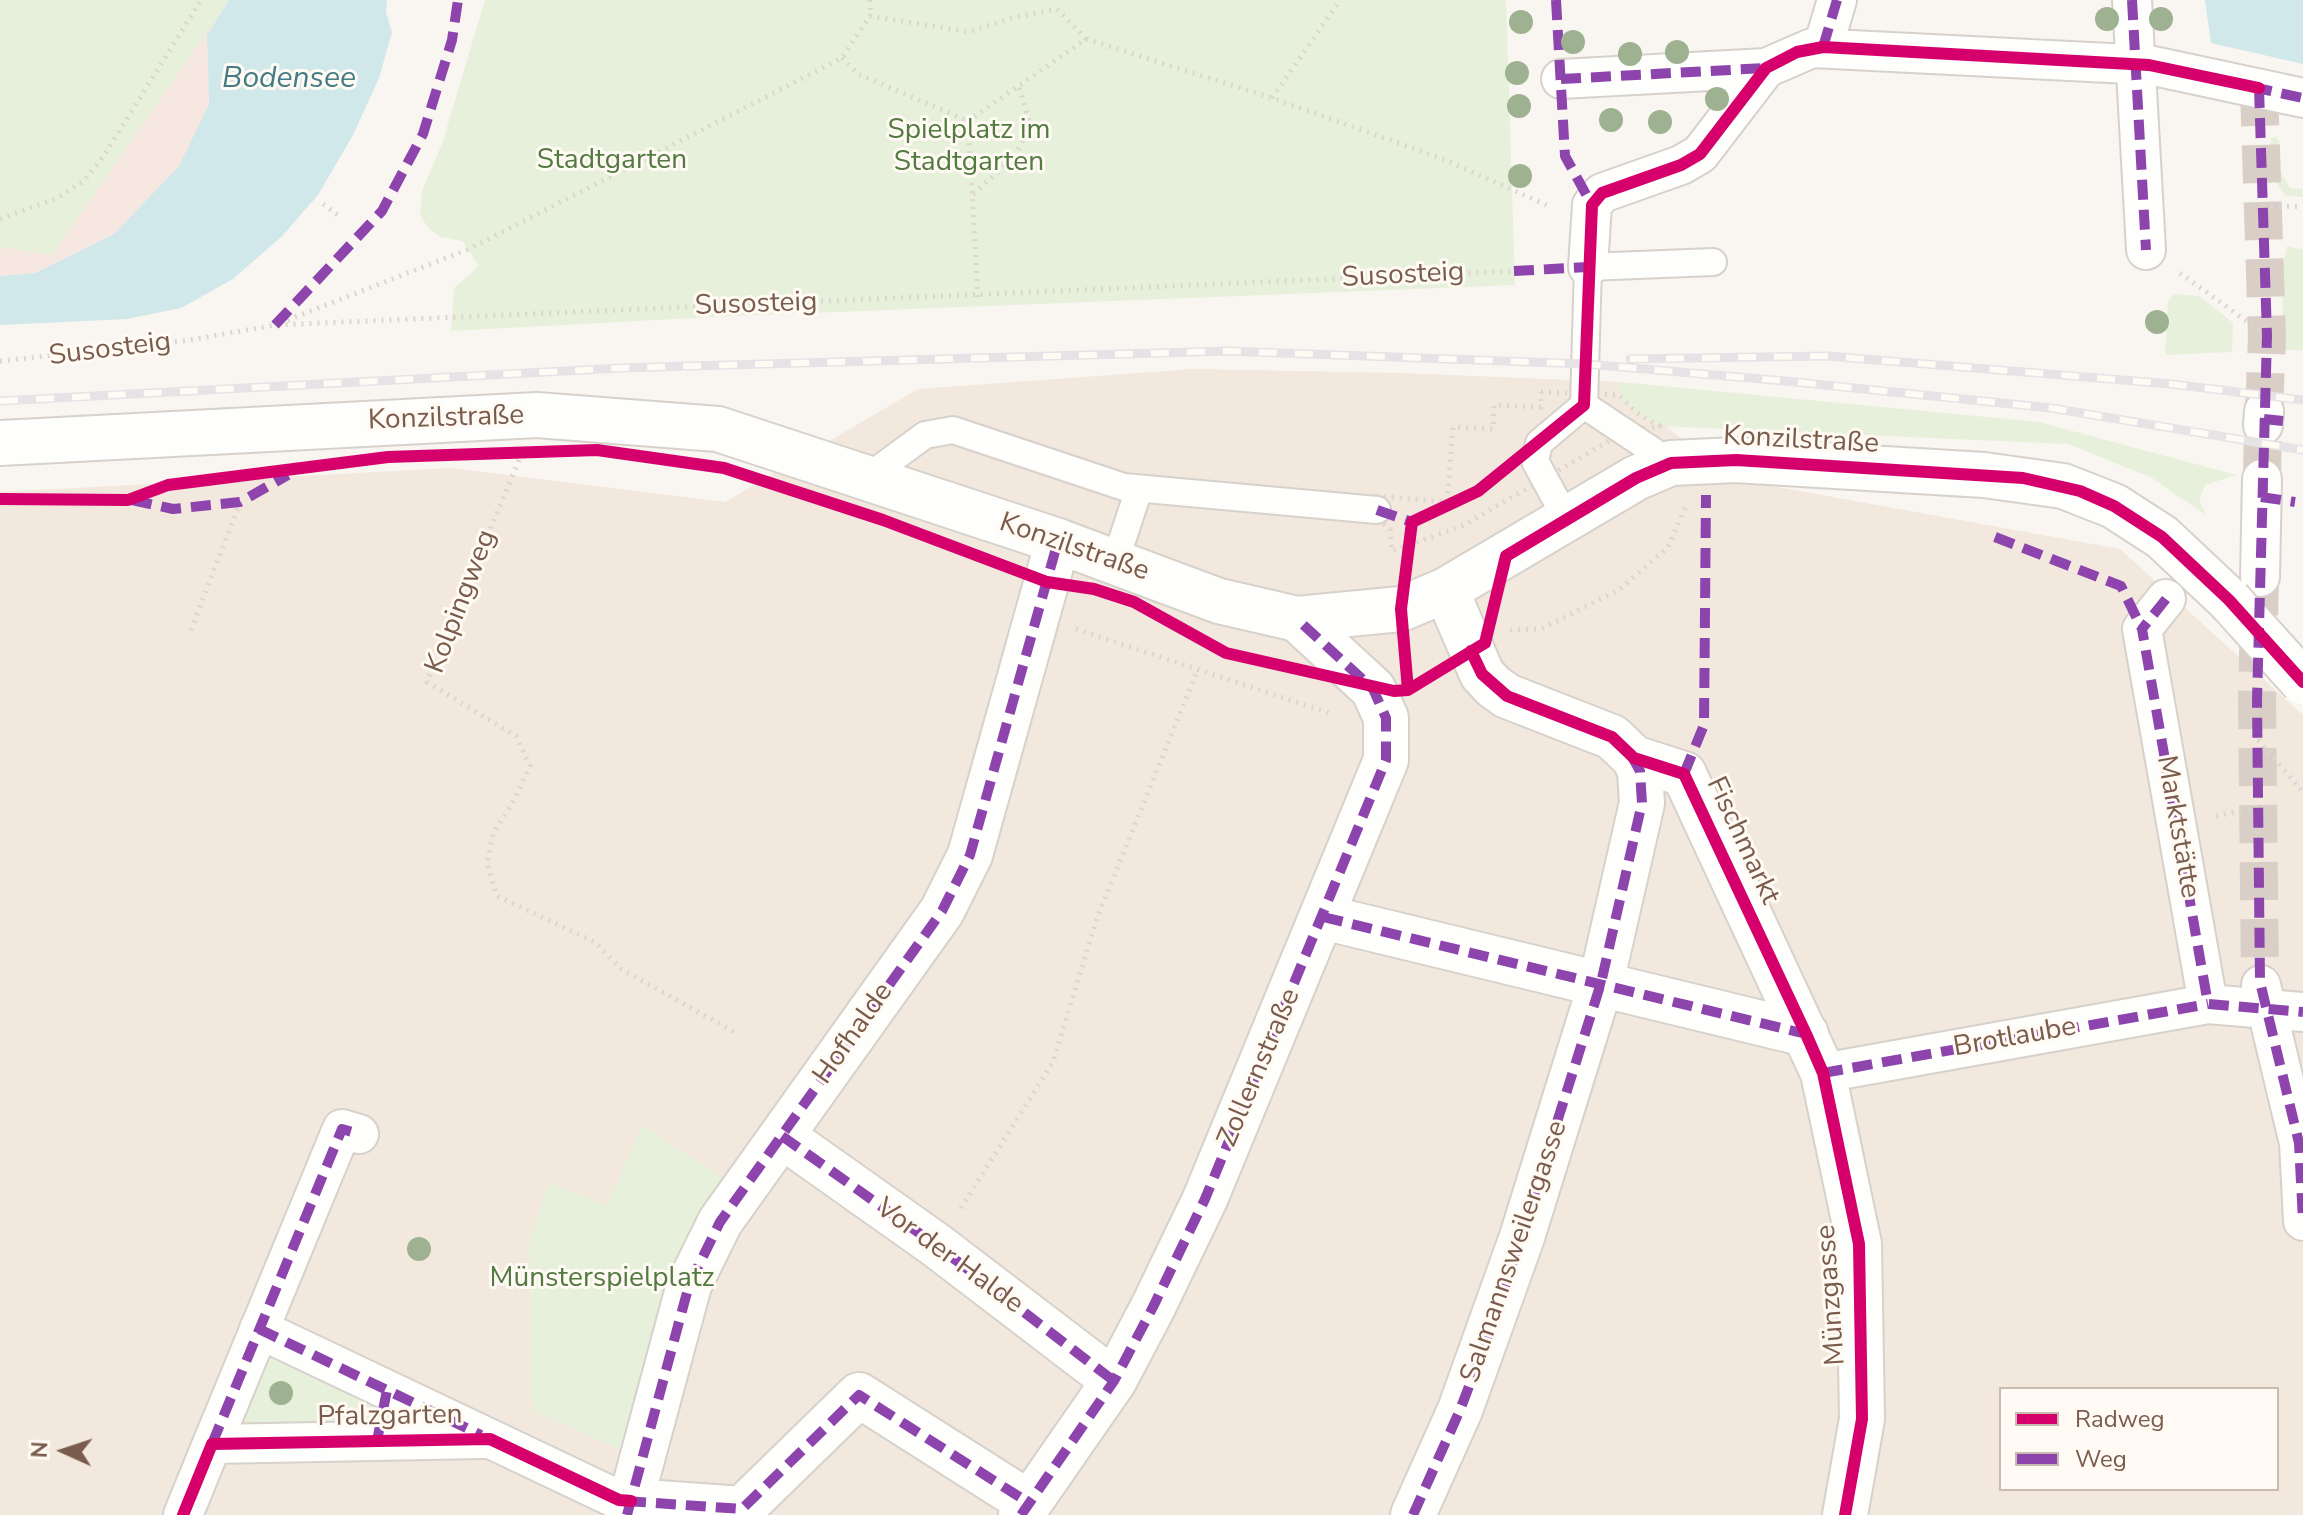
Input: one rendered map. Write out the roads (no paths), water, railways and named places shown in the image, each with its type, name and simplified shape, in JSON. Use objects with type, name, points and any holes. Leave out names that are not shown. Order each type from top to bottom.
[{"type":"street","points":[[1823,47],[1837,0]]},
{"type":"street","points":[[2132,0],[2146,250]]},
{"type":"street","points":[[1561,79],[1766,68],[1797,52],[1823,47],[2136,64],[2303,98]]},
{"type":"street","points":[[1588,267],[1592,205],[1602,193],[1681,165],[1700,154],[1766,68]]},
{"type":"street","name":"Konzilstraße","points":[[0,443],[537,415],[718,429],[1058,541],[1219,601],[1297,619],[1401,609],[1446,590],[1651,470],[1671,463],[1736,460],[2023,478],[2080,491],[2114,506],[2244,588],[2303,682]]},
{"type":"street","points":[[2244,588],[2262,479]]},
{"type":"street","name":"Hofhalde","points":[[629,1508],[689,1285],[720,1222],[942,911],[970,855],[1058,541]]},
{"type":"street","name":"Fischmarkt","points":[[1446,590],[1482,674],[1493,686],[1507,696],[1612,737],[1634,758],[1684,774],[1814,1053]]},
{"type":"street","name":"Marktstätte","points":[[2166,599],[2142,629],[2208,1004]]},
{"type":"street","name":"Zollernstraße","points":[[1025,1509],[1114,1381],[1205,1199],[1386,760],[1387,732],[1382,705],[1373,689],[1297,619]]},
{"type":"street","points":[[1601,983],[1642,803],[1640,771],[1634,758]]},
{"type":"street","points":[[1323,917],[1601,983],[1814,1053]]},
{"type":"street","name":"Salmannsweilergasse","points":[[1413,1515],[1460,1410],[1580,1090],[1601,983]]},
{"type":"street","points":[[2208,1004],[2277,1001],[2299,1143],[2303,1221]]},
{"type":"street","name":"Brotlaube","points":[[1814,1053],[2208,1004]]},
{"type":"street","name":"Münzgasse","points":[[1814,1053],[1859,1244],[1862,1419],[1845,1515]]},
{"type":"street","points":[[183,1515],[342,1129],[359,1134]]},
{"type":"street","name":"Vor der Halde","points":[[782,1136],[936,1245],[1114,1381]]},
{"type":"street","points":[[259,1329],[490,1439]]},
{"type":"street","points":[[629,1508],[742,1509],[859,1395],[1025,1509]]},
{"type":"street","name":"Pfalzgarten","points":[[212,1444],[490,1439],[619,1500],[629,1508]]},
{"type":"lane","points":[[1567,520],[1535,461],[1539,443],[1584,405],[1588,267],[1713,262]]},
{"type":"lane","points":[[1584,405],[1671,463]]},
{"type":"lane","points":[[868,477],[925,435],[953,430],[1109,483],[1139,489],[1377,510]]},
{"type":"lane","points":[[1115,562],[1139,489]]},
{"type":"water","name":"Bodensee","points":[[229,0],[387,0],[386,12],[392,32],[379,78],[353,135],[318,195],[282,236],[233,279],[181,308],[127,319],[0,325],[0,276],[35,273],[114,234],[179,166],[209,104],[207,35]]},
{"type":"water","points":[[2205,0],[2303,0],[2303,64],[2211,43]]},
{"type":"tunnel","points":[[2259,88],[2267,336],[2264,411]]},
{"type":"tunnel","points":[[2262,479],[2263,425]]},
{"type":"tunnel","points":[[2260,577],[2257,700],[2260,982]]},
{"type":"railway","points":[[0,401],[621,368],[1227,351],[1586,364],[1785,381],[2051,408],[2303,450]]},
{"type":"railway","points":[[1630,359],[1828,356],[2171,384],[2303,400]]},
{"type":"park label","name":"Spielplatz im Stadtgarten","points":[[969,147]]},
{"type":"park label","name":"Stadtgarten","points":[[612,161]]},
{"type":"park label","name":"Münsterspielplatz","points":[[602,1279]]}]
